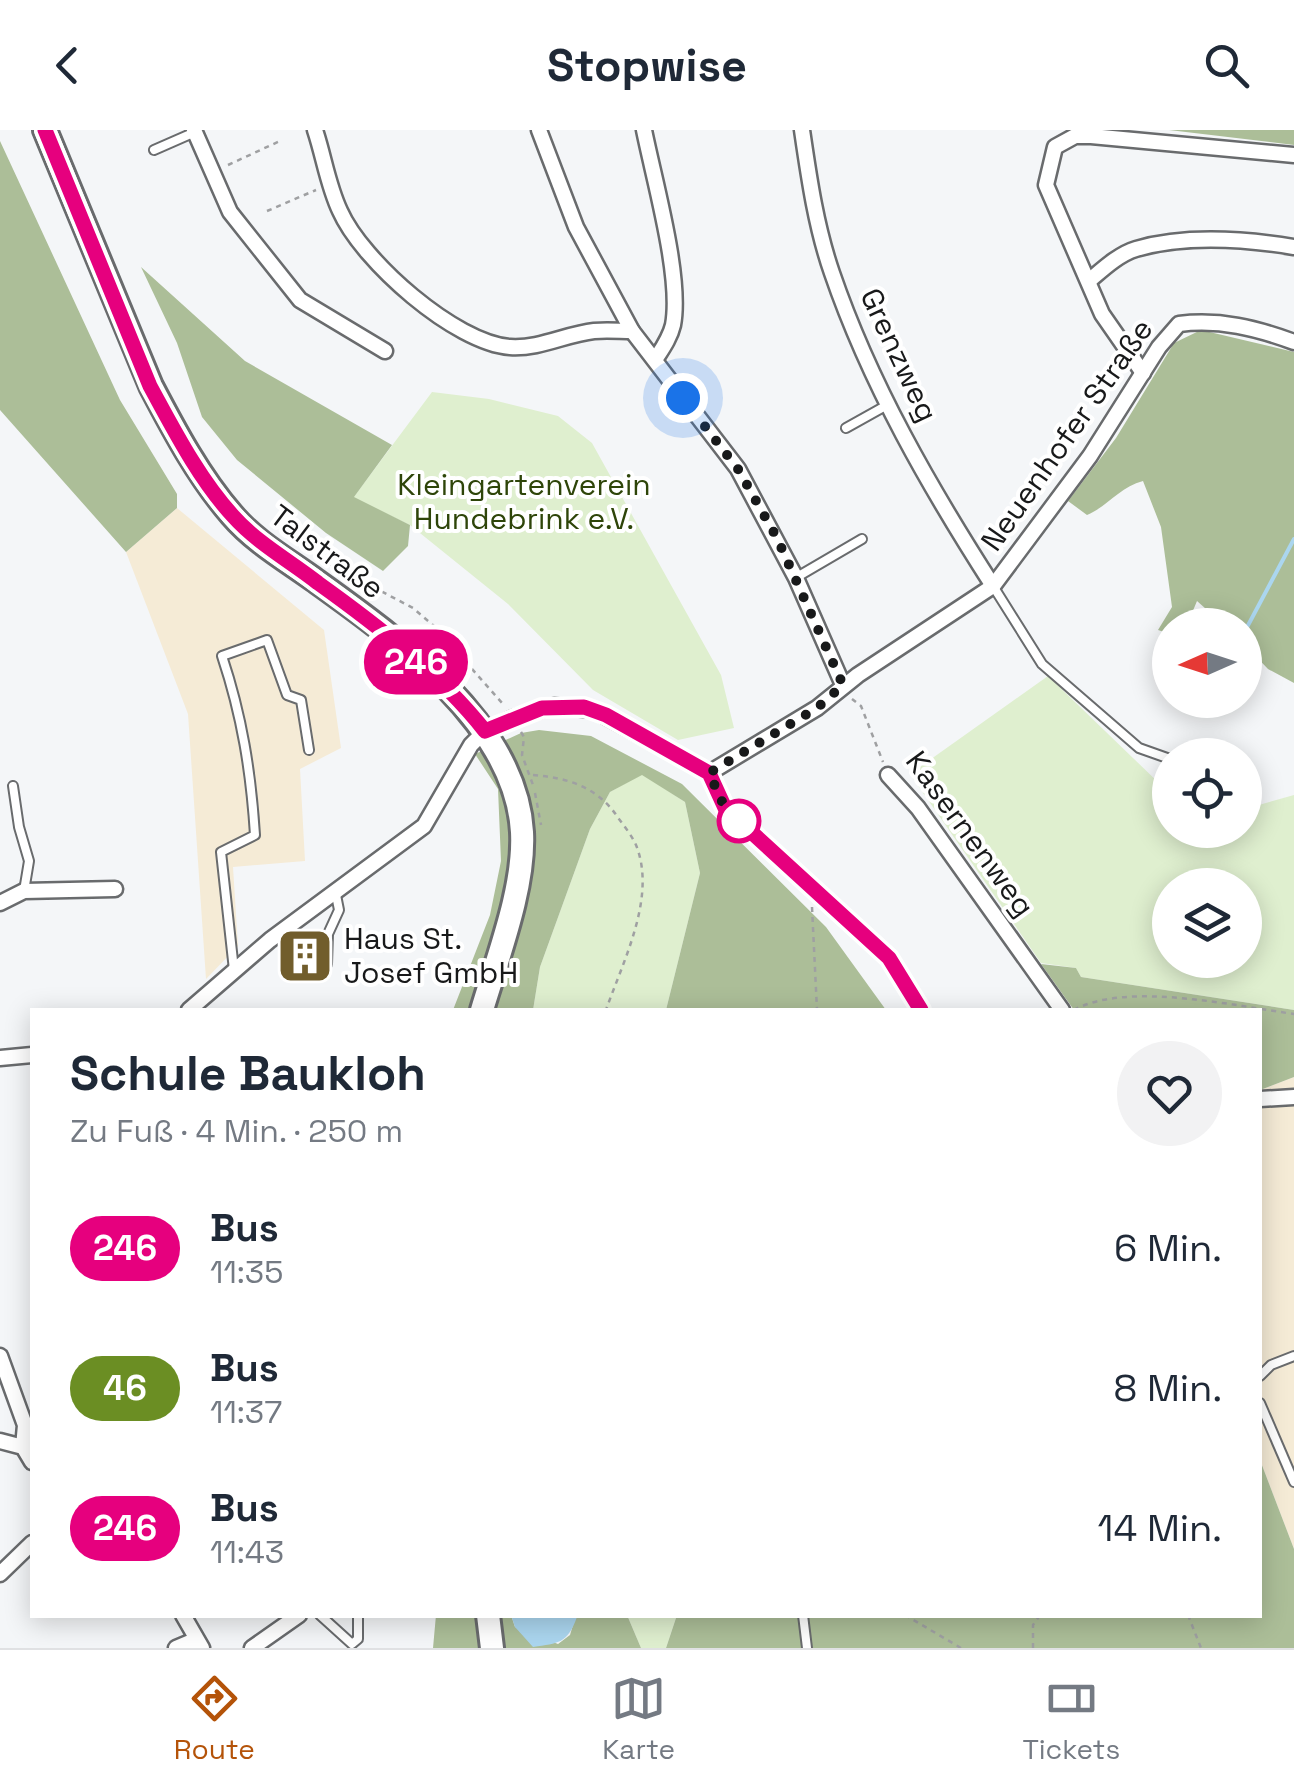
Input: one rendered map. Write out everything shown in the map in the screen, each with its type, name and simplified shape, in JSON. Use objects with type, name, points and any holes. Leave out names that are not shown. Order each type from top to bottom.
[{"type":"main road","name":"Talstraße","points":[[46,130],[150,386],[232,516],[272,551],[384,633],[451,692],[485,731],[505,762],[517,798],[522,847],[509,914],[483,1008]]},
{"type":"main road","points":[[488,1618],[492,1648]]},
{"type":"street","points":[[315,130],[341,215],[382,268],[420,305],[472,336],[510,347],[542,344],[592,331],[632,331]]},
{"type":"street","points":[[539,130],[576,227],[632,331],[738,469],[796,578],[843,685]]},
{"type":"street","points":[[644,130],[663,221],[675,307],[672,331],[655,360]]},
{"type":"street","name":"Grenzweg","points":[[802,130],[810,185],[830,269],[862,352],[944,510],[993,586]]},
{"type":"street","points":[[194,131],[230,212],[300,300],[386,350]]},
{"type":"street","points":[[1142,373],[1102,314],[1090,280],[1062,227],[1046,185],[1055,147],[1075,136],[1091,136],[1294,155]]},
{"type":"street","points":[[1090,280],[1134,249],[1192,241],[1294,247]]},
{"type":"street","name":"Neuenhofer Straße","points":[[709,773],[817,708],[843,685],[993,586],[1090,456],[1159,347],[1179,324],[1204,321],[1254,328],[1294,342]]},
{"type":"street","points":[[191,1008],[336,890],[424,826],[471,745],[485,731],[513,718],[554,706],[573,705],[594,710],[709,773],[725,808],[889,958],[919,1008]]},
{"type":"street","name":"Kasernenweg","points":[[888,776],[918,808],[1061,1008]]},
{"type":"street","points":[[0,904],[24,891],[115,888]]},
{"type":"street","points":[[0,1058],[30,1055]]},
{"type":"street","points":[[1262,1099],[1294,1097]]},
{"type":"street","points":[[0,1356],[25,1425],[23,1447],[30,1459]]},
{"type":"street","points":[[0,1441],[23,1447]]},
{"type":"street","points":[[0,1574],[30,1545]]},
{"type":"street","points":[[176,1648],[199,1644],[186,1618]]},
{"type":"street","points":[[252,1648],[295,1618]]},
{"type":"lane","points":[[154,150],[194,131]]},
{"type":"lane","points":[[846,428],[889,404]]},
{"type":"lane","points":[[796,578],[862,540]]},
{"type":"lane","points":[[993,586],[1042,664],[1139,748],[1152,753]]},
{"type":"lane","points":[[234,971],[221,852],[255,835],[250,765],[238,703],[222,656],[267,640],[287,695],[301,700],[310,750]]},
{"type":"lane","points":[[13,786],[29,861],[24,891]]},
{"type":"lane","points":[[327,964],[328,934],[339,910],[336,890]]},
{"type":"lane","points":[[1262,1374],[1272,1365],[1294,1356]]},
{"type":"lane","points":[[1262,1409],[1294,1482]]},
{"type":"lane","points":[[323,1618],[352,1644],[358,1638],[357,1618]]},
{"type":"lane","points":[[803,1618],[807,1648]]},
{"type":"path","points":[[212,172],[280,141]]},
{"type":"path","points":[[267,211],[330,184]]},
{"type":"path","points":[[320,560],[413,608],[434,626],[513,718],[524,737],[522,756],[531,775],[542,835]]},
{"type":"path","name":"Kasernenweg","points":[[843,685],[850,698],[862,706],[888,776]]},
{"type":"path","points":[[531,775],[565,778],[589,788],[611,806],[636,844],[642,884],[637,917],[607,1008]]},
{"type":"path","points":[[810,885],[817,1008]]},
{"type":"path","points":[[1078,1008],[1100,998],[1139,995],[1245,1008]]},
{"type":"path","points":[[1262,1010],[1294,1014]]},
{"type":"path","points":[[910,1618],[961,1648]]},
{"type":"path","points":[[1033,1648],[1033,1626],[1038,1618]]},
{"type":"path","points":[[1189,1618],[1201,1648]]},
{"type":"shaded area","points":[[177,508],[324,630],[341,748],[300,769],[305,861],[233,867],[238,946],[206,979],[188,714],[126,552]]},
{"type":"shaded area","points":[[1294,1077],[1294,1549],[1262,1465],[1262,1089]]},
{"type":"green space","points":[[1169,130],[1294,130],[1294,145]]},
{"type":"green space","points":[[0,141],[120,400],[177,494],[177,508],[126,552],[0,410]]},
{"type":"green space","points":[[141,267],[245,361],[392,445],[354,497],[410,525],[408,546],[383,571],[326,533],[237,460],[202,417],[177,343]]},
{"type":"green space","points":[[1201,330],[1294,352],[1294,683],[1262,663],[1262,608],[1205,608],[1197,601],[1194,608],[1171,608],[1161,527],[1143,481],[1087,515],[1068,501],[1116,438],[1174,343]]},
{"type":"green space","name":"Kleingartenverein Hundebrink e.V.","points":[[432,392],[489,399],[558,416],[592,443],[721,675],[734,728],[678,740],[593,690],[508,604],[410,525],[353,498]]},
{"type":"green space","points":[[1048,676],[1152,776],[1152,848],[1262,848],[1262,804],[1294,795],[1294,1010],[1081,977],[1076,968],[1041,963],[910,774]]},
{"type":"green space","points":[[539,730],[591,736],[682,784],[826,927],[885,1008],[666,1008],[700,873],[685,802],[642,775],[610,792],[590,829],[540,967],[533,1008],[454,1008],[490,915],[501,861],[498,789],[475,754],[521,733]]},
{"type":"green space","points":[[642,774],[685,802],[700,873],[666,1008],[533,1008],[540,967],[590,829],[610,792]]},
{"type":"green space","points":[[1041,964],[1076,968],[1081,977],[1294,1010],[1294,1077],[1262,1089],[1262,1008],[1073,1008]]},
{"type":"green space","points":[[1262,1465],[1294,1549],[1294,1648],[666,1648],[676,1618],[1262,1618]]},
{"type":"green space","points":[[436,1618],[512,1618],[515,1627],[558,1644],[570,1635],[575,1618],[628,1618],[641,1648],[433,1648]]},
{"type":"green space","points":[[628,1618],[676,1618],[666,1648],[641,1648]]},
{"type":"water","points":[[512,1618],[577,1618],[561,1641],[533,1647]]},
{"type":"waterway","points":[[1257,608],[1294,539]]},
{"type":"bus line","name":"246","points":[[45,130],[150,386],[232,516],[272,551],[384,633],[451,692],[485,731],[542,708],[584,707],[606,715],[709,773],[725,808],[889,958],[920,1008]]},
{"type":"place","name":"Haus St. Josef GmbH","points":[[305,956]]},
{"type":"route","points":[[683,398],[738,469],[777,538],[843,685],[817,708],[709,773],[725,808],[739,821]]}]
